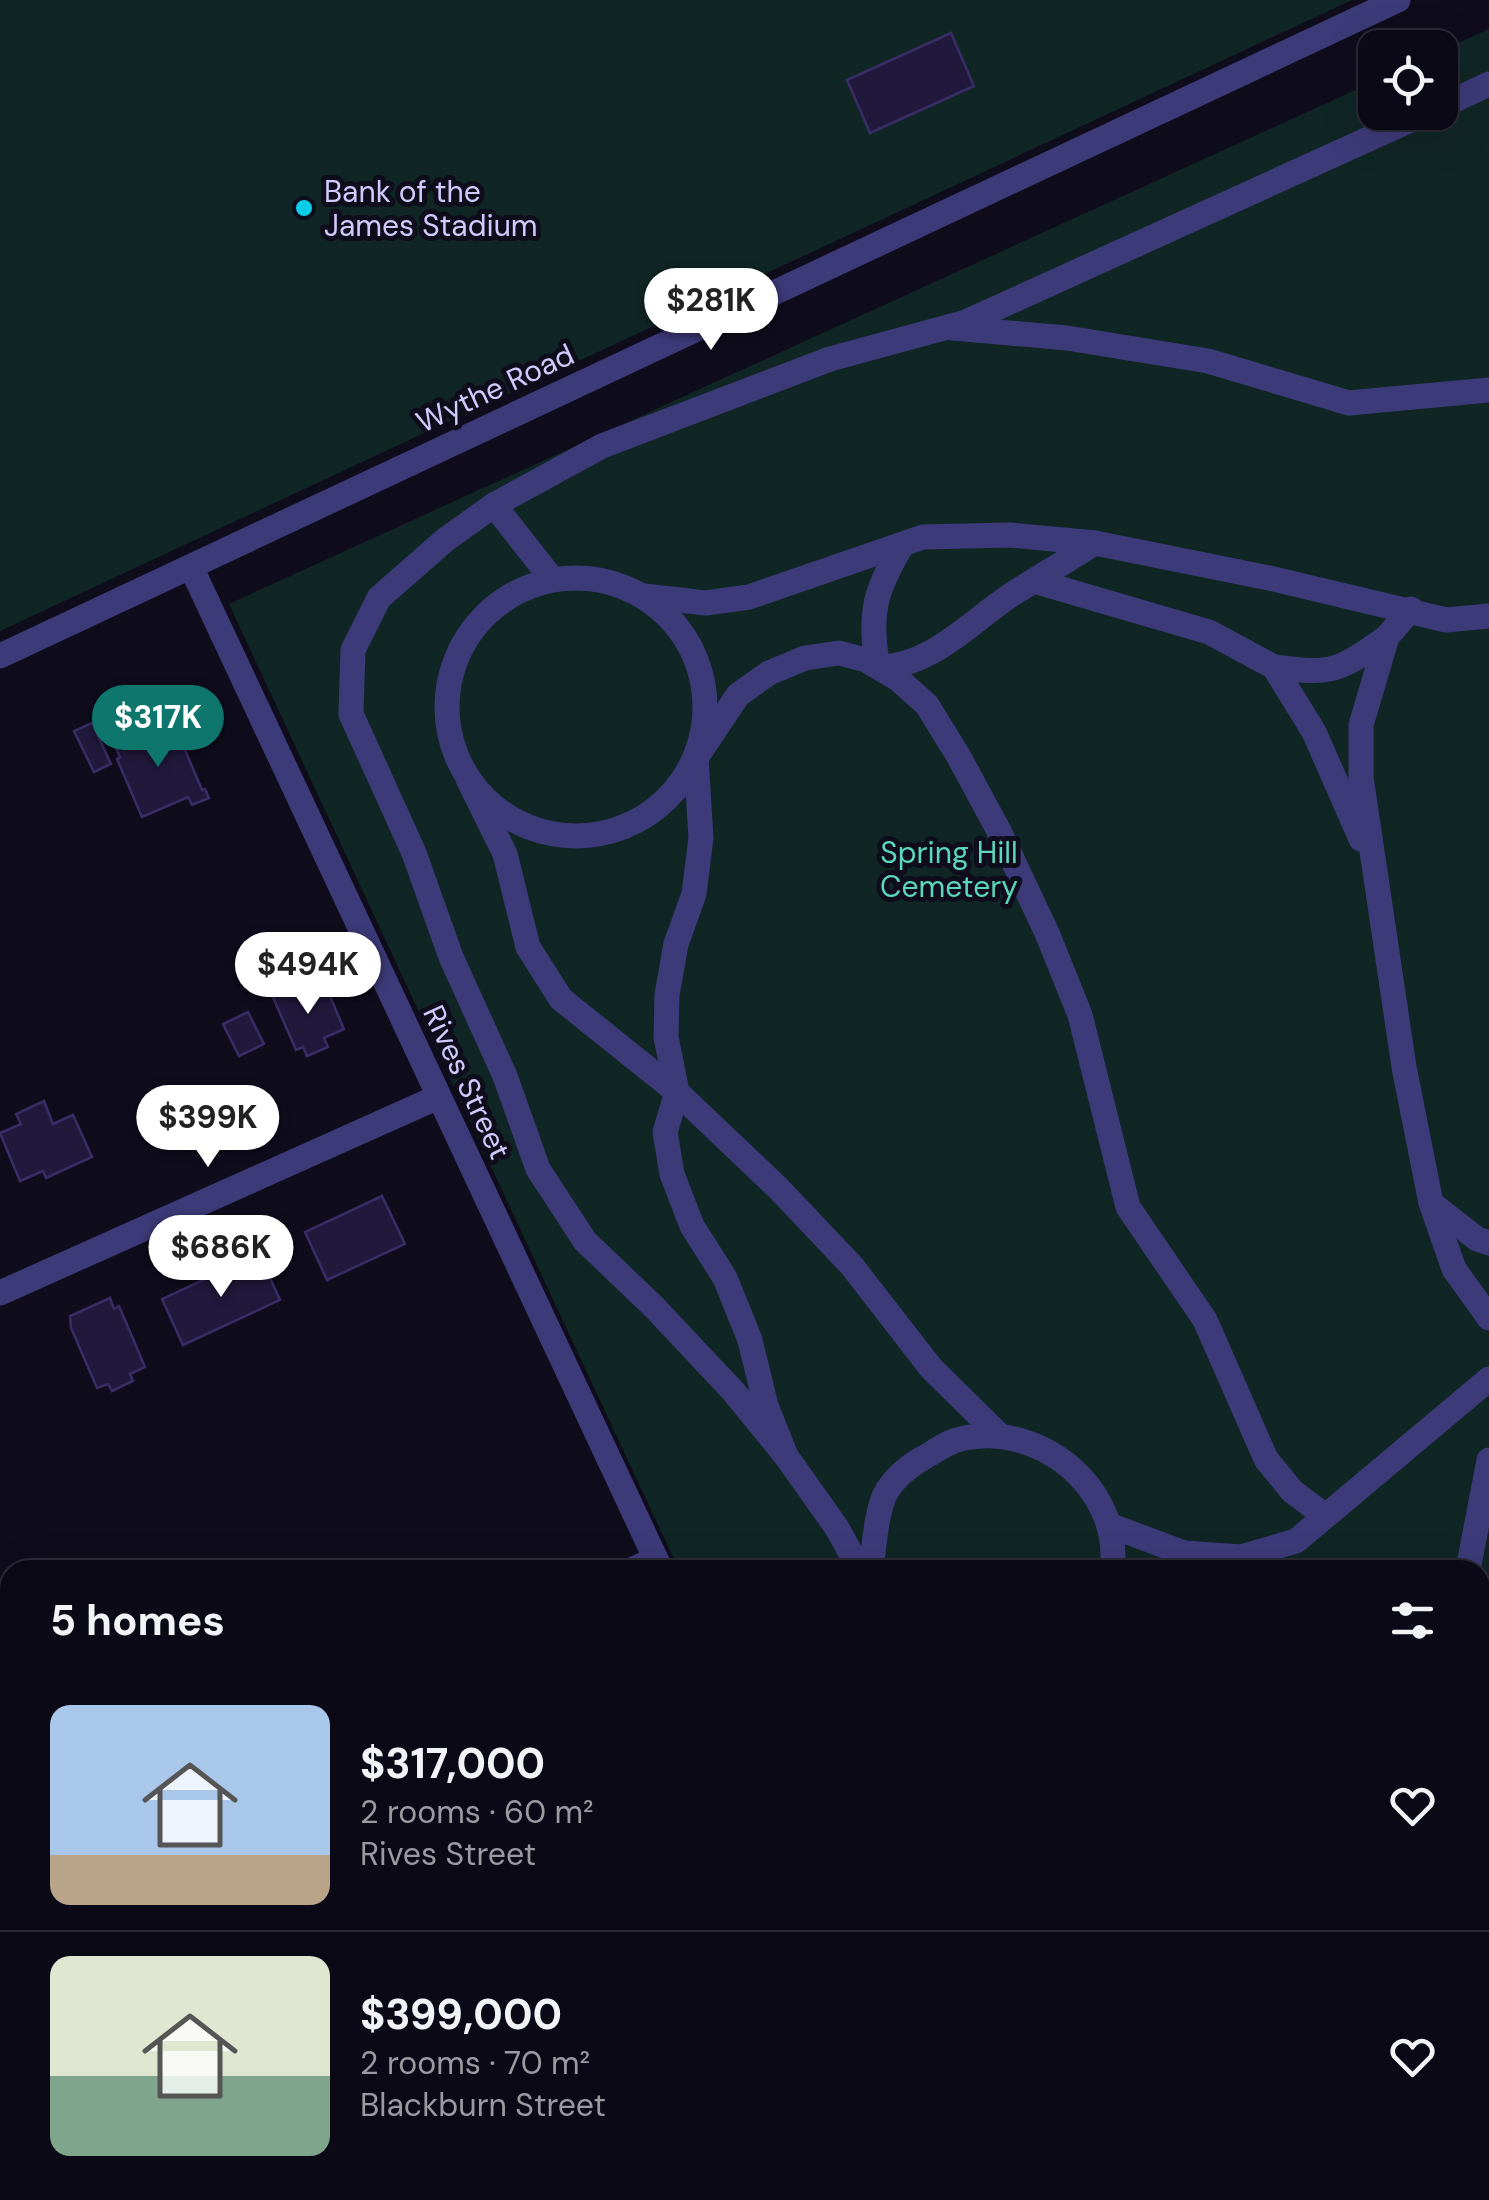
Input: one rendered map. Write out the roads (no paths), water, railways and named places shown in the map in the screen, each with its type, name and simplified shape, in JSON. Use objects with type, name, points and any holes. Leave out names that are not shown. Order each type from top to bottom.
[{"type":"street","name":"Wythe Road","points":[[0,656],[1398,0]]},
{"type":"street","points":[[1458,99],[1489,84]]},
{"type":"street","points":[[855,1560],[786,1456],[733,1391],[654,1306],[584,1241],[538,1169],[506,1076],[451,956],[414,852],[352,714],[352,650],[379,598],[445,540],[494,505],[602,446],[830,359],[966,322],[1388,130]]},
{"type":"street","points":[[944,327],[1067,338],[1208,361],[1349,403],[1489,390]]},
{"type":"street","points":[[494,505],[552,579]]},
{"type":"street","points":[[1000,1436],[930,1368],[852,1266],[779,1189],[678,1092],[561,999],[528,947],[505,854],[451,740],[447,698],[457,656],[479,620],[512,594],[552,579],[600,579],[644,596],[706,604],[749,597],[924,537],[1010,535],[1095,543],[1446,620],[1489,616]]},
{"type":"street","points":[[878,667],[897,667],[926,656],[1095,543]]},
{"type":"street","points":[[878,667],[872,636],[873,606],[902,545]]},
{"type":"street","name":"Rives Street","points":[[191,567],[656,1560]]},
{"type":"street","points":[[1034,581],[1210,632],[1274,667],[1318,673],[1347,664],[1387,637],[1411,610]]},
{"type":"street","points":[[644,596],[673,619],[693,650],[704,685],[705,722],[696,758],[701,838],[694,894],[676,944],[667,994],[666,1037],[678,1092],[665,1132],[672,1174],[692,1226],[725,1278],[750,1340],[766,1406],[786,1456]]},
{"type":"street","points":[[1387,637],[1361,725],[1361,777],[1404,1066],[1431,1202],[1454,1269],[1489,1318]]},
{"type":"street","points":[[468,779],[497,810],[531,829],[570,837],[609,833],[645,817],[675,792],[738,695],[769,674],[805,658],[839,653],[898,678],[926,705],[1000,833],[1047,932],[1080,1015],[1128,1207],[1205,1320],[1266,1460],[1292,1491],[1326,1516]]},
{"type":"street","points":[[1274,667],[1314,732],[1375,872]]},
{"type":"street","points":[[0,1294],[438,1097]]},
{"type":"street","points":[[1431,1202],[1476,1240],[1489,1243]]},
{"type":"street","points":[[1267,1560],[1296,1541],[1489,1379]]},
{"type":"street","points":[[873,1560],[882,1499],[907,1467],[956,1440],[1000,1436],[1035,1444],[1073,1467],[1098,1498],[1109,1525],[1111,1560]]},
{"type":"street","points":[[1470,1560],[1489,1460]]},
{"type":"street","points":[[1109,1525],[1184,1553],[1241,1557],[1296,1541]]},
{"type":"place","name":"Bank of the James Stadium","points":[[304,208]]},
{"type":"park label","name":"Spring Hill Cemetery","points":[[949,869]]}]
